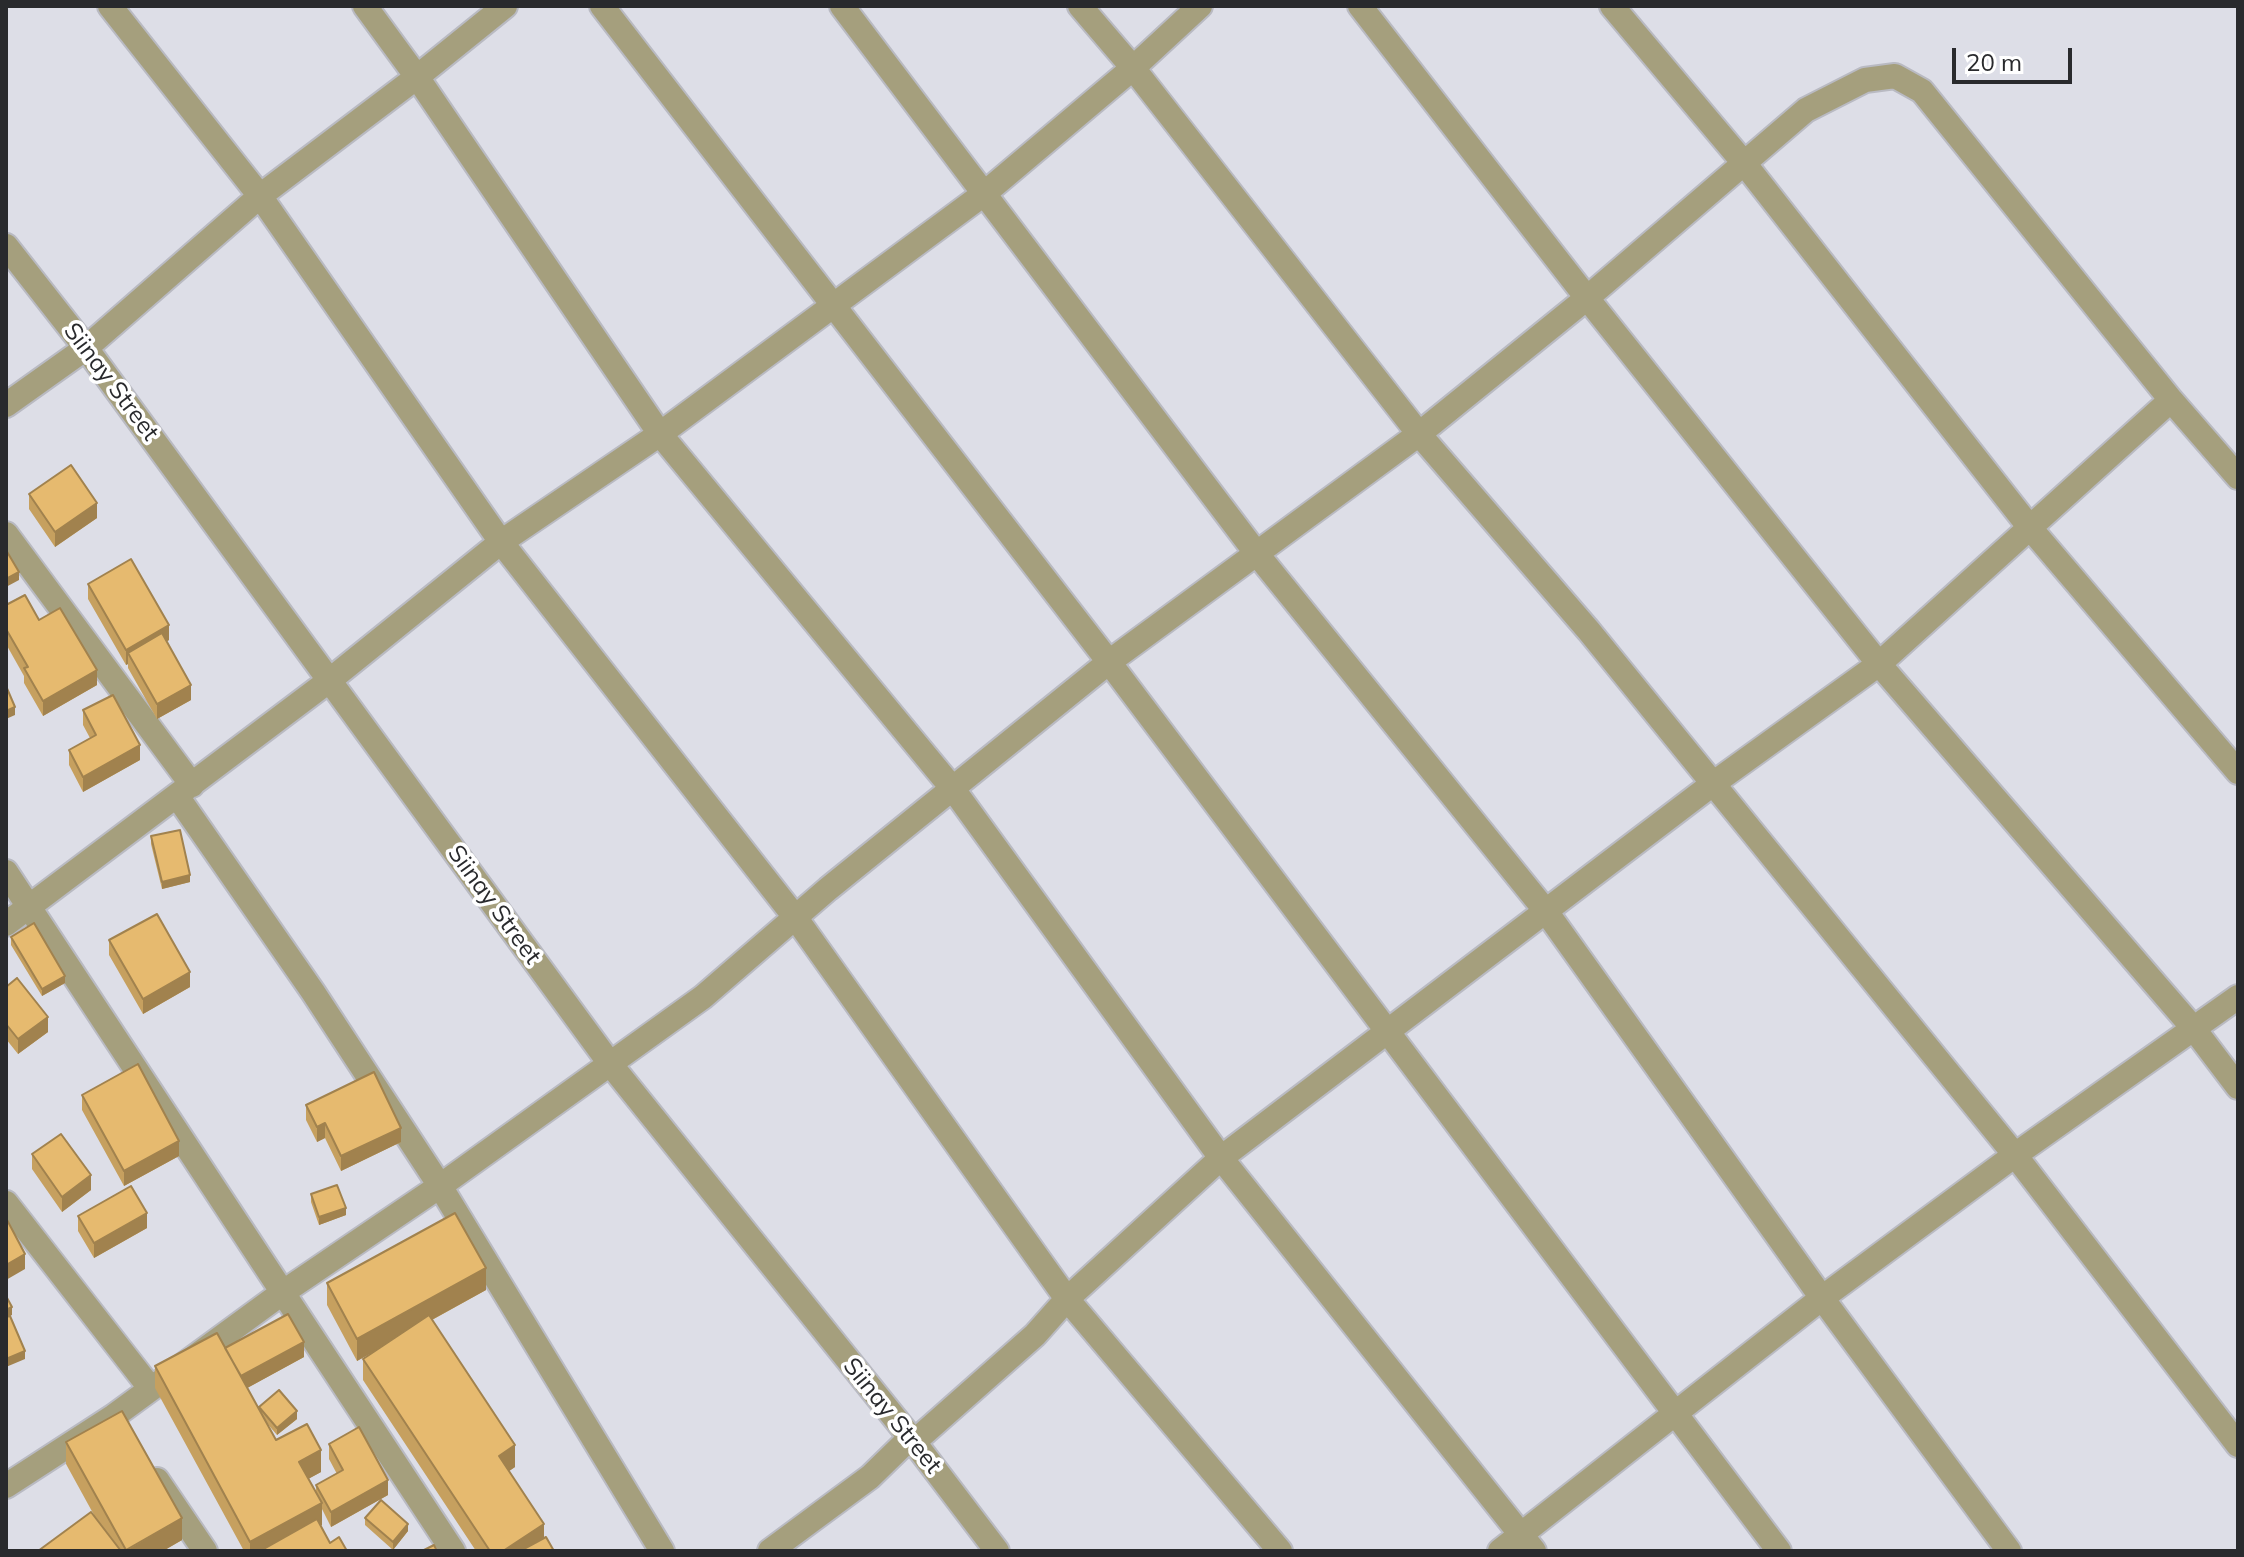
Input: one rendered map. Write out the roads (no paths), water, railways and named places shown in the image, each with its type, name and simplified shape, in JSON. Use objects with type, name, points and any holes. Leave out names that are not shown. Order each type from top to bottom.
[{"type":"street","points":[[110,6],[260,196],[501,542],[795,917],[1067,1299],[1280,1551]]},
{"type":"street","points":[[365,6],[417,77],[660,434],[953,789],[1221,1158],[1528,1543]]},
{"type":"street","points":[[6,405],[86,348],[260,196],[505,6]]},
{"type":"street","points":[[602,6],[1109,662],[1779,1551]]},
{"type":"street","points":[[842,6],[1257,554],[1545,910],[1822,1298],[2009,1551]]},
{"type":"street","points":[[1080,6],[1133,68],[1419,434],[1589,631],[2015,1155],[2238,1445]]},
{"type":"street","points":[[6,924],[330,680],[501,542],[660,434],[985,193],[1133,68],[1200,6]]},
{"type":"street","points":[[1360,6],[1587,298],[1879,664],[2194,1029],[2238,1087]]},
{"type":"street","points":[[1612,6],[1744,163],[2031,529],[2238,772]]},
{"type":"street","points":[[6,1486],[114,1416],[282,1293],[440,1186],[703,997],[795,917],[1109,662],[1419,434],[1587,298],[1806,110],[1865,80],[1895,76],[1922,91],[2171,400],[2238,477]]},
{"type":"street","name":"Siinay Street","points":[[6,246],[86,348],[611,1065],[912,1440],[997,1551]]},
{"type":"street","points":[[770,1551],[870,1477],[1035,1335],[1067,1299],[1221,1158],[1714,783],[1879,664],[2171,400]]},
{"type":"street","points":[[6,534],[184,790],[440,1186],[662,1551]]},
{"type":"street","points":[[6,872],[453,1551]]},
{"type":"street","points":[[1500,1551],[1528,1543],[1676,1414],[1822,1298],[2015,1155],[2238,997]]},
{"type":"street","points":[[6,1203],[151,1389]]},
{"type":"street","points":[[114,1416],[131,1441]]},
{"type":"street","points":[[147,1465],[205,1551]]}]
